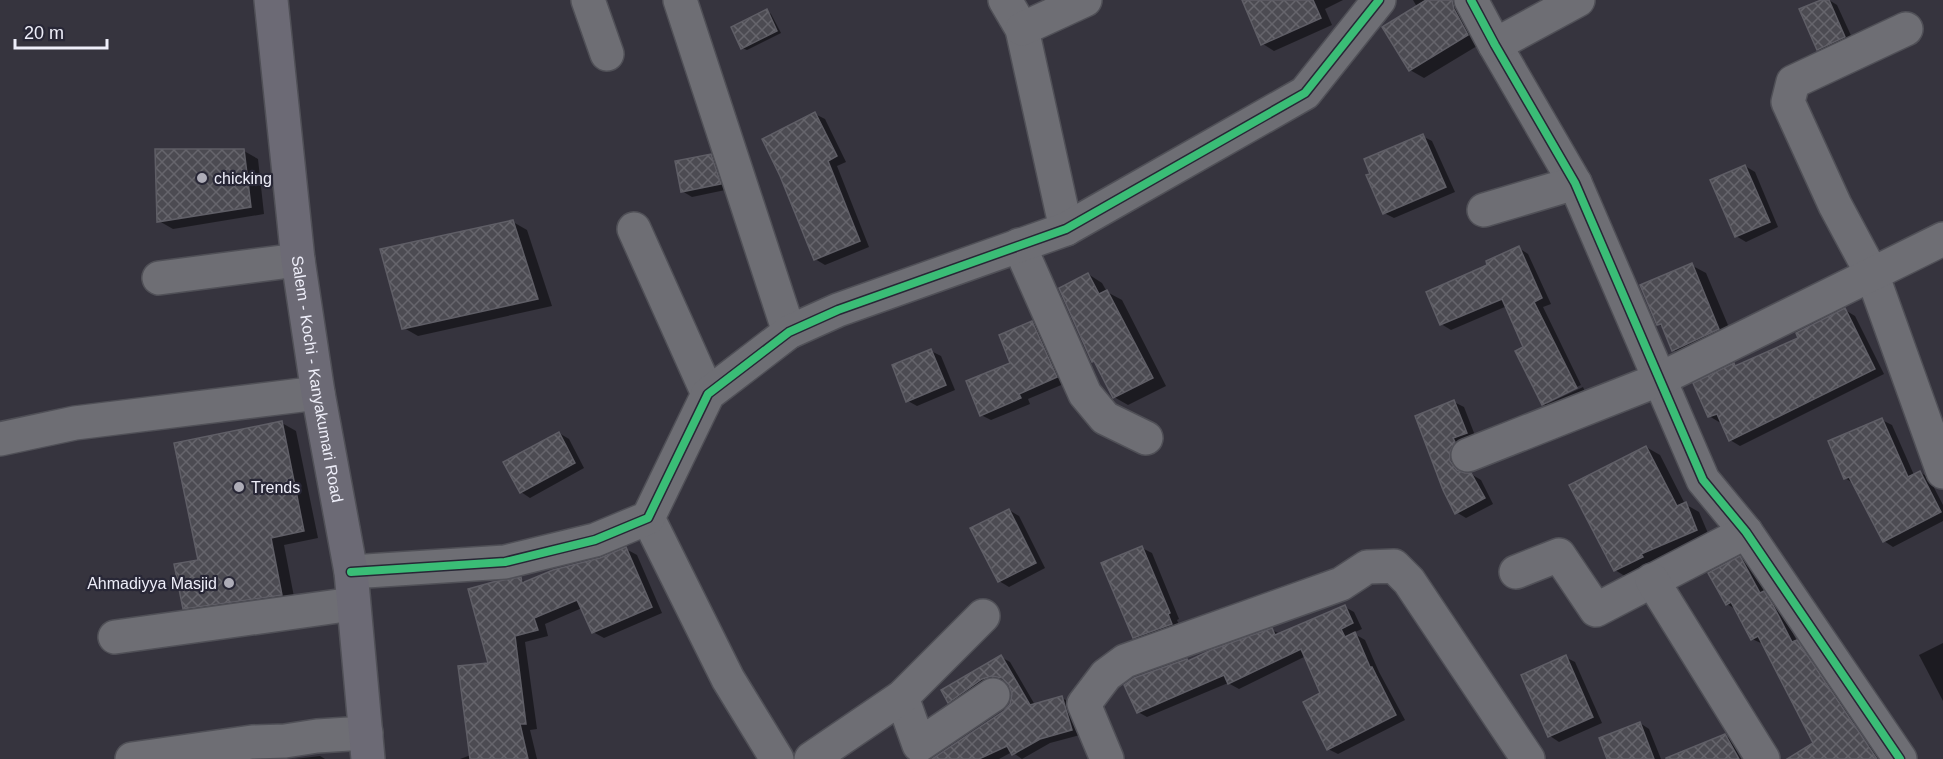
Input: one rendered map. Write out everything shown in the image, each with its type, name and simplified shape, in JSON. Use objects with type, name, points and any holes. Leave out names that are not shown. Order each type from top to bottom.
[{"type":"main road","name":"Salem - Kochi - Kanyakumari Road","points":[[271,0],[298,261],[352,588],[367,746]]},
{"type":"street","points":[[588,0],[607,54]]},
{"type":"street","points":[[680,0],[789,332]]},
{"type":"street","points":[[1005,0],[1022,29],[1066,228]]},
{"type":"street","points":[[1022,29],[1084,0]]},
{"type":"street","points":[[115,637],[352,588],[505,562],[595,540],[648,518],[708,394],[789,332],[838,310],[1066,228],[1305,93],[1379,0]]},
{"type":"street","points":[[1471,0],[1575,183],[1703,480],[1746,532],[1900,759]]},
{"type":"street","points":[[1495,45],[1578,0]]},
{"type":"street","points":[[1906,29],[1793,82],[1788,102],[1835,205],[1872,274],[1943,472]]},
{"type":"street","points":[[1484,210],[1575,183]]},
{"type":"street","points":[[634,229],[708,394]]},
{"type":"street","points":[[1468,455],[1658,380],[1943,239]]},
{"type":"street","points":[[1019,245],[1085,394],[1105,418],[1146,438]]},
{"type":"street","points":[[159,278],[298,261]]},
{"type":"street","points":[[0,439],[75,423],[318,393]]},
{"type":"street","points":[[648,518],[728,679],[777,759]]},
{"type":"street","points":[[1516,572],[1559,555],[1596,610],[1746,532]]},
{"type":"street","points":[[1107,759],[1084,704],[1106,675],[1125,662],[1341,584],[1367,567],[1394,566],[1409,581],[1528,759]]},
{"type":"street","points":[[1653,580],[1763,759]]},
{"type":"street","points":[[811,759],[902,697],[983,616]]},
{"type":"street","points":[[902,697],[920,745],[993,695]]},
{"type":"street","points":[[132,759],[252,742],[285,741],[317,736],[367,746]]},
{"type":"building","points":[[1242,0],[1313,0],[1321,18],[1261,45]]},
{"type":"building","points":[[1426,0],[1452,0],[1454,9],[1468,35],[1409,71],[1382,27]]},
{"type":"building","points":[[1821,0],[1829,0],[1845,37],[1817,50],[1799,9]]},
{"type":"building","points":[[767,9],[777,31],[741,49],[731,27]]},
{"type":"building","points":[[815,112],[837,156],[828,161],[860,241],[814,260],[780,176],[762,139]]},
{"type":"building","points":[[1423,134],[1446,187],[1383,214],[1366,175],[1370,174],[1364,159]]},
{"type":"building","name":"chicking","points":[[155,149],[244,149],[251,207],[157,222]]},
{"type":"building","points":[[711,154],[721,184],[681,192],[675,161]]},
{"type":"building","points":[[1745,165],[1770,222],[1735,237],[1710,180]]},
{"type":"building","points":[[513,220],[538,299],[402,329],[380,249]]},
{"type":"building","points":[[1519,246],[1542,298],[1534,302],[1577,388],[1542,405],[1515,351],[1523,347],[1502,299],[1440,325],[1426,292],[1487,265],[1486,261]]},
{"type":"building","points":[[1692,263],[1719,329],[1672,351],[1661,324],[1657,325],[1640,285]]},
{"type":"building","points":[[1088,273],[1099,294],[1107,290],[1153,378],[1113,398],[1094,361],[1092,362],[1059,288]]},
{"type":"building","points":[[1845,308],[1875,369],[1729,441],[1717,414],[1708,417],[1693,383],[1734,363],[1735,366],[1798,338],[1796,333]]},
{"type":"building","points":[[1032,321],[1057,377],[1019,394],[1021,398],[980,416],[966,381],[1010,363],[999,335]]},
{"type":"building","points":[[931,349],[946,385],[906,402],[892,365]]},
{"type":"building","points":[[1454,400],[1467,433],[1453,438],[1455,442],[1450,452],[1450,461],[1457,470],[1471,473],[1485,498],[1455,514],[1443,490],[1415,416]]},
{"type":"building","points":[[1882,418],[1908,477],[1920,471],[1941,512],[1883,542],[1849,477],[1844,479],[1828,441]]},
{"type":"building","name":"Trends","points":[[282,421],[304,531],[271,538],[282,595],[183,609],[174,564],[198,560],[174,443]]},
{"type":"building","points":[[559,432],[575,463],[520,493],[503,462]]},
{"type":"building","points":[[1646,446],[1677,506],[1686,502],[1697,530],[1641,554],[1643,557],[1614,571],[1569,485]]},
{"type":"building","points":[[1009,509],[1036,563],[998,582],[970,528]]},
{"type":"building","points":[[1142,546],[1170,613],[1168,614],[1172,624],[1133,638],[1101,563]]},
{"type":"building","points":[[626,547],[652,607],[592,633],[577,600],[534,618],[538,630],[515,636],[526,724],[520,724],[528,759],[470,759],[458,666],[488,663],[468,589],[521,577],[522,583],[553,570],[600,558]]},
{"type":"building","points":[[1740,556],[1760,593],[1764,591],[1773,605],[1792,642],[1797,640],[1877,759],[1787,759],[1813,743],[1758,636],[1751,640],[1731,602],[1726,605],[1708,573]]},
{"type":"building","points":[[1345,605],[1353,623],[1341,629],[1345,637],[1355,632],[1370,667],[1396,715],[1327,750],[1303,702],[1320,693],[1301,649],[1228,684],[1224,675],[1137,713],[1124,685],[1134,678],[1187,659],[1188,661],[1211,650],[1272,628],[1275,635]]},
{"type":"building","points":[[1001,655],[1030,705],[1062,696],[1072,730],[1040,739],[1012,755],[1007,746],[979,759],[932,759],[1004,711],[1010,704],[1012,694],[1009,685],[1002,678],[992,676],[982,679],[948,703],[941,690]]},
{"type":"building","points":[[1566,655],[1593,717],[1548,737],[1521,675]]},
{"type":"building","points":[[1640,722],[1654,759],[1607,759],[1599,738]]},
{"type":"building","points":[[1725,734],[1739,759],[1666,759],[1666,758]]},
{"type":"cycle path","points":[[351,572],[505,562],[595,540],[648,518],[708,394],[789,332],[838,310],[1066,229],[1305,93],[1379,0]]},
{"type":"cycle path","points":[[1471,0],[1575,183],[1703,480],[1746,532],[1900,759]]},
{"type":"place","name":"chicking","points":[[202,178]]},
{"type":"place","name":"Trends","points":[[239,487]]},
{"type":"place","name":"Ahmadiyya Masjid","points":[[229,583]]}]
